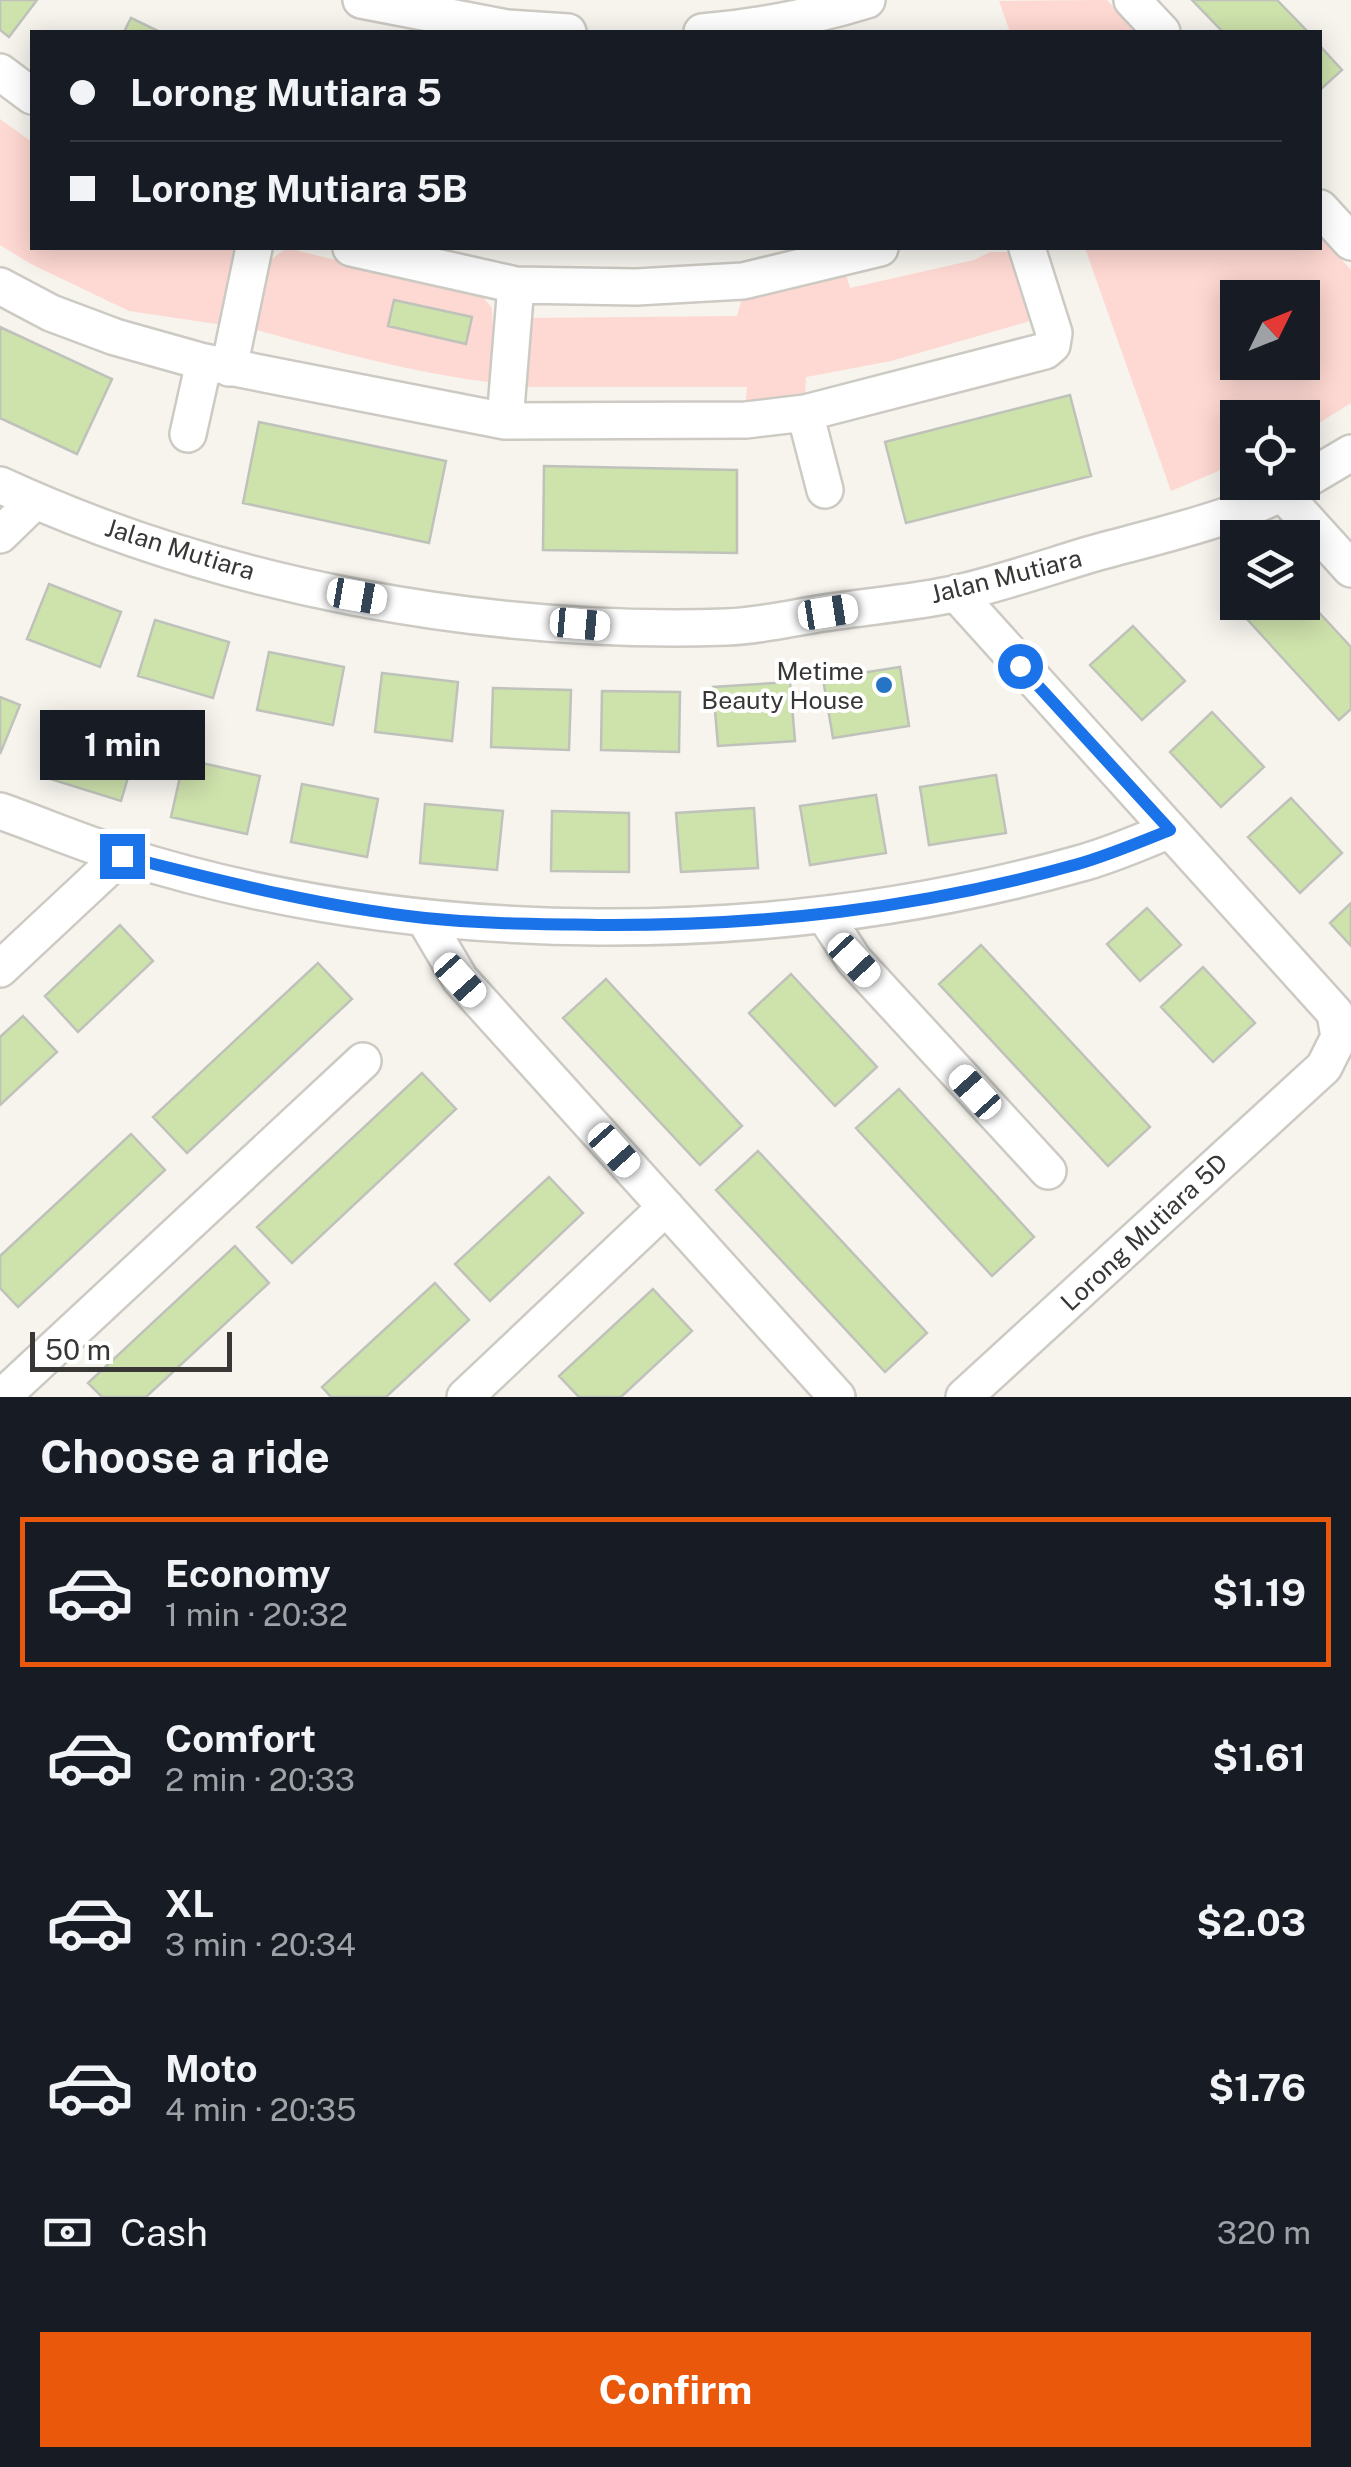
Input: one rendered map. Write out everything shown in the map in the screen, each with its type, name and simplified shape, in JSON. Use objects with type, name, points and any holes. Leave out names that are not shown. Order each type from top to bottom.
[{"type":"street","points":[[361,0],[416,23],[525,30]]},
{"type":"street","points":[[717,30],[810,18],[867,0]]},
{"type":"street","points":[[1132,0],[1160,30]]},
{"type":"street","points":[[1322,210],[1351,242]]},
{"type":"street","points":[[188,434],[216,365],[253,250]]},
{"type":"street","points":[[374,250],[410,254],[516,285],[686,286],[743,281],[799,258],[864,250]]},
{"type":"street","points":[[0,286],[50,313],[115,338],[216,365],[505,421],[746,420],[805,413],[1045,351],[1052,345],[1054,334],[1028,250]]},
{"type":"street","points":[[505,421],[516,285]]},
{"type":"street","points":[[805,413],[824,490]]},
{"type":"street","name":"Jalan Mutiara","points":[[1320,472],[1351,453]]},
{"type":"street","name":"Jalan Mutiara","points":[[0,485],[170,550],[298,585],[484,618],[611,627],[731,627],[956,594],[1183,528],[1258,500]]},
{"type":"street","points":[[1305,500],[1351,569]]},
{"type":"street","points":[[0,535],[36,501]]},
{"type":"street","points":[[0,811],[122,856],[273,894],[424,918],[524,924],[696,925],[825,916],[995,885],[1082,863],[1170,830],[956,594]]},
{"type":"street","name":"Lorong Mutiara 5D","points":[[964,1397],[1324,1067],[1339,1037],[1335,1013],[1170,830]]},
{"type":"street","points":[[0,969],[122,856]]},
{"type":"street","points":[[825,916],[854,960],[1048,1170]]},
{"type":"street","points":[[424,918],[460,980],[838,1397]]},
{"type":"street","points":[[2,1397],[363,1061]]},
{"type":"street","points":[[465,1397],[666,1207]]},
{"type":"shaded area","points":[[1107,0],[1134,30],[1009,30],[999,1]]},
{"type":"shaded area","points":[[0,119],[30,141],[30,250],[239,250],[223,325],[129,311],[0,245]]},
{"type":"shaded area","points":[[1322,238],[1351,270],[1351,403],[1320,422],[1320,400],[1220,400],[1220,470],[1171,491],[1086,250],[1322,250]]},
{"type":"shaded area","points":[[284,250],[294,250],[481,295],[492,308],[495,383],[403,367],[253,329],[271,260]]},
{"type":"shaded area","points":[[990,252],[1018,252],[1037,319],[891,361],[806,377],[805,400],[745,410],[747,387],[524,387],[528,318],[737,316],[743,295],[845,271],[850,288],[974,260]]},
{"type":"building","points":[[0,0],[37,0],[9,37],[0,30]]},
{"type":"building","points":[[1192,0],[1277,0],[1306,30],[1221,30]]},
{"type":"building","points":[[131,18],[156,30],[125,30]]},
{"type":"building","points":[[1322,48],[1342,70],[1322,88]]},
{"type":"building","points":[[394,300],[472,317],[466,344],[388,326]]},
{"type":"building","points":[[0,327],[112,379],[77,454],[0,418]]},
{"type":"building","points":[[1070,395],[1091,476],[906,523],[885,442]]},
{"type":"building","points":[[259,422],[446,461],[429,543],[243,503]]},
{"type":"building","points":[[544,466],[737,470],[737,553],[543,550]]},
{"type":"building","points":[[49,584],[121,612],[100,667],[27,639]]},
{"type":"building","points":[[1320,613],[1351,647],[1351,709],[1339,720],[1248,620],[1320,620]]},
{"type":"building","points":[[155,620],[229,642],[213,698],[138,676]]},
{"type":"building","points":[[1133,626],[1185,681],[1142,720],[1090,665]]},
{"type":"building","points":[[269,652],[344,667],[333,725],[257,710]]},
{"type":"building","points":[[900,667],[909,726],[833,738],[823,679]]},
{"type":"building","points":[[382,673],[458,682],[452,741],[375,732]]},
{"type":"building","points":[[790,682],[795,741],[718,746],[713,687]]},
{"type":"building","points":[[493,688],[571,690],[569,750],[491,747]]},
{"type":"building","points":[[602,691],[680,692],[679,752],[601,750]]},
{"type":"building","points":[[0,697],[20,705],[0,754]]},
{"type":"building","points":[[1212,712],[1264,767],[1221,807],[1170,752]]},
{"type":"building","points":[[64,721],[138,744],[121,801],[47,778]]},
{"type":"building","points":[[184,759],[260,776],[247,834],[171,817]]},
{"type":"building","points":[[996,775],[1006,833],[929,845],[920,787]]},
{"type":"building","points":[[302,784],[378,799],[367,857],[291,842]]},
{"type":"building","points":[[876,795],[886,853],[810,865],[800,806]]},
{"type":"building","points":[[1291,798],[1342,853],[1300,893],[1248,837]]},
{"type":"building","points":[[425,804],[503,811],[497,870],[420,863]]},
{"type":"building","points":[[754,808],[758,868],[681,872],[676,813]]},
{"type":"building","points":[[552,811],[629,813],[629,872],[551,871]]},
{"type":"building","points":[[1351,903],[1351,946],[1330,923]]},
{"type":"building","points":[[1147,908],[1181,945],[1140,981],[1107,944]]},
{"type":"building","points":[[120,925],[153,961],[78,1032],[45,996]]},
{"type":"building","points":[[981,945],[1150,1127],[1108,1166],[939,984]]},
{"type":"building","points":[[318,963],[352,999],[187,1153],[153,1117]]},
{"type":"building","points":[[1203,967],[1255,1023],[1213,1062],[1161,1007]]},
{"type":"building","points":[[791,974],[877,1067],[835,1106],[749,1013]]},
{"type":"building","points":[[606,979],[742,1126],[700,1165],[563,1018]]},
{"type":"building","points":[[23,1016],[57,1052],[0,1105],[0,1037]]},
{"type":"building","points":[[422,1073],[456,1109],[292,1263],[257,1227]]},
{"type":"building","points":[[899,1089],[1034,1237],[992,1276],[856,1128]]},
{"type":"building","points":[[131,1134],[165,1170],[18,1307],[0,1288],[0,1256]]},
{"type":"building","points":[[758,1151],[927,1333],[885,1372],[716,1190]]},
{"type":"building","points":[[549,1177],[583,1213],[490,1301],[455,1264]]},
{"type":"building","points":[[235,1246],[269,1283],[146,1397],[102,1397],[88,1383]]},
{"type":"building","points":[[435,1283],[469,1320],[386,1397],[331,1397],[322,1387]]},
{"type":"building","points":[[653,1289],[692,1331],[621,1397],[579,1397],[559,1376]]},
{"type":"place","name":"Metime Beauty House","points":[[884,685]]},
{"type":"route","points":[[122,856],[273,894],[424,918],[524,924],[696,925],[825,916],[960,894],[1082,863],[1170,830],[1020,666]]}]
